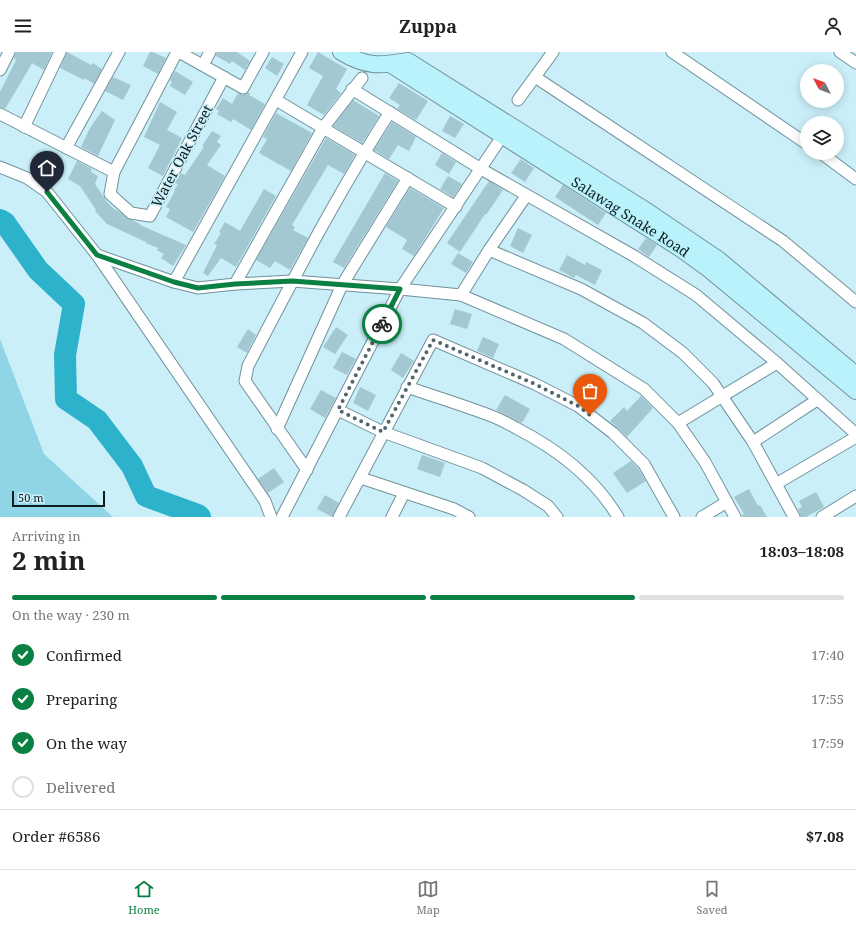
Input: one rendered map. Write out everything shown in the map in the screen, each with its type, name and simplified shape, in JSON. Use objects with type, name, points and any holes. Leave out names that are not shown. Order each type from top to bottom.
[{"type":"main road","name":"Salawag Snake Road","points":[[341,52],[352,59],[365,64],[390,64],[681,249],[805,341],[856,375]]},
{"type":"main road","name":"Salawag Snake Road","points":[[805,341],[856,391]]},
{"type":"street","points":[[0,70],[9,52]]},
{"type":"street","points":[[24,127],[60,52]]},
{"type":"street","points":[[66,148],[119,52]]},
{"type":"street","points":[[0,114],[114,172],[178,52],[243,88],[263,52]]},
{"type":"street","points":[[203,65],[210,52]]},
{"type":"street","points":[[174,282],[302,52]]},
{"type":"street","points":[[518,100],[553,52]]},
{"type":"street","points":[[672,52],[800,139]]},
{"type":"street","points":[[840,52],[856,63]]},
{"type":"street","name":"Water Oak Street","points":[[114,172],[110,194],[131,212],[150,216],[224,77]]},
{"type":"street","points":[[535,77],[782,241],[856,302]]},
{"type":"street","points":[[235,284],[323,128],[362,78]]},
{"type":"street","points":[[352,89],[480,169],[634,256],[696,295],[777,364],[856,436],[776,484]]},
{"type":"street","points":[[276,100],[456,207]]},
{"type":"street","points":[[307,470],[245,381],[248,366],[292,281],[364,152],[390,112]]},
{"type":"street","points":[[282,517],[400,289],[497,144]]},
{"type":"street","points":[[830,160],[856,179]]},
{"type":"street","points":[[0,167],[27,178],[47,192],[97,255],[265,501],[271,517]]},
{"type":"street","points":[[277,429],[342,285],[408,178]]},
{"type":"street","points":[[461,295],[489,250],[526,196]]},
{"type":"street","points":[[489,250],[581,288],[643,323],[684,353],[713,383],[753,442],[794,517]]},
{"type":"street","points":[[97,255],[174,282],[198,288],[235,284],[292,281],[461,295],[564,339],[644,389],[678,423],[705,462],[735,517]]},
{"type":"street","points":[[339,517],[433,340],[535,384],[578,406],[613,433],[644,464],[674,517]]},
{"type":"street","points":[[678,423],[777,364]]},
{"type":"street","points":[[407,387],[495,417],[536,438],[567,460],[588,478],[610,503],[618,517]]},
{"type":"street","points":[[753,442],[817,400]]},
{"type":"street","points":[[338,410],[383,432],[482,468],[523,490],[548,506],[557,517]]},
{"type":"street","points":[[360,478],[404,493],[452,513],[469,517]]},
{"type":"street","points":[[392,517],[404,493]]},
{"type":"street","points":[[822,517],[856,496]]},
{"type":"street","points":[[702,517],[727,502]]},
{"type":"shaded area","points":[[0,339],[44,454],[113,517],[0,517]]},
{"type":"building","points":[[16,52],[52,52],[44,70],[32,63],[5,109],[0,107],[0,92],[16,60],[14,58]]},
{"type":"building","points":[[67,52],[91,65],[93,63],[102,69],[94,84],[85,78],[84,80],[60,68]]},
{"type":"building","points":[[150,52],[166,58],[158,74],[143,66]]},
{"type":"building","points":[[217,52],[237,52],[250,61],[245,70],[232,61],[230,64],[216,56]]},
{"type":"building","points":[[318,52],[347,69],[336,89],[341,93],[324,115],[307,105],[323,76],[309,68]]},
{"type":"building","points":[[272,57],[284,64],[277,76],[265,68]]},
{"type":"building","points":[[175,71],[193,82],[185,95],[170,86],[172,82],[170,80]]},
{"type":"building","points":[[113,77],[131,85],[123,100],[105,91]]},
{"type":"building","points":[[399,83],[428,101],[416,120],[397,109],[400,105],[389,98]]},
{"type":"building","points":[[248,92],[250,93],[249,95],[265,104],[251,130],[233,119],[231,122],[217,114],[219,111],[216,109],[223,98],[232,104],[238,93],[243,95]]},
{"type":"building","points":[[353,100],[379,116],[362,143],[333,126]]},
{"type":"building","points":[[160,102],[177,112],[167,130],[182,138],[163,176],[148,168],[160,145],[144,137]]},
{"type":"building","points":[[102,111],[115,120],[98,156],[81,147],[90,128]]},
{"type":"building","points":[[276,113],[312,133],[291,171],[259,153],[267,139],[263,137]]},
{"type":"building","points":[[450,116],[464,124],[455,138],[442,131]]},
{"type":"building","points":[[392,122],[416,137],[409,151],[398,145],[389,159],[374,150]]},
{"type":"building","points":[[212,131],[221,136],[217,142],[221,145],[207,165],[225,176],[193,232],[166,217],[170,209],[166,207],[175,191],[174,190],[178,184],[175,183],[181,173],[185,175],[204,147],[202,146]]},
{"type":"building","points":[[326,138],[355,155],[344,174],[328,165],[292,225],[295,227],[293,230],[308,238],[290,270],[275,261],[270,268],[256,260]]},
{"type":"building","points":[[442,153],[456,162],[449,174],[435,165]]},
{"type":"building","points":[[521,159],[534,168],[525,182],[511,173]]},
{"type":"building","points":[[77,161],[92,169],[91,172],[98,176],[95,184],[107,202],[114,209],[140,225],[186,245],[173,266],[161,258],[164,254],[157,250],[158,248],[107,224],[95,211],[96,210],[80,186],[68,179]]},
{"type":"building","points":[[385,173],[398,181],[344,268],[333,262]]},
{"type":"building","points":[[448,176],[462,184],[453,197],[440,189]]},
{"type":"building","points":[[489,181],[503,190],[460,252],[447,243]]},
{"type":"building","points":[[563,185],[606,213],[598,225],[555,197]]},
{"type":"building","points":[[410,188],[444,208],[414,256],[402,249],[407,240],[386,227]]},
{"type":"building","points":[[264,189],[276,196],[236,267],[221,258],[208,276],[203,273],[217,245],[214,244],[221,233],[219,232],[225,222],[240,231]]},
{"type":"building","points":[[518,228],[532,235],[523,253],[510,246]]},
{"type":"building","points":[[646,238],[657,245],[649,257],[638,249]]},
{"type":"building","points":[[458,253],[473,262],[466,273],[451,264]]},
{"type":"building","points":[[567,255],[585,265],[586,262],[602,270],[595,285],[576,275],[574,278],[559,270]]},
{"type":"building","points":[[455,309],[472,314],[467,329],[450,324]]},
{"type":"building","points":[[336,327],[348,335],[335,354],[323,347]]},
{"type":"building","points":[[248,329],[256,335],[247,353],[237,347]]},
{"type":"building","points":[[483,337],[499,344],[493,358],[477,351]]},
{"type":"building","points":[[342,352],[356,359],[347,375],[333,368]]},
{"type":"building","points":[[401,353],[414,361],[403,378],[391,370]]},
{"type":"building","points":[[360,387],[376,395],[368,411],[353,403]]},
{"type":"building","points":[[321,390],[336,398],[325,418],[310,409]]},
{"type":"building","points":[[505,395],[530,409],[522,423],[496,410]]},
{"type":"building","points":[[641,396],[653,408],[627,437],[610,421],[624,407],[627,411]]},
{"type":"building","points":[[422,455],[445,463],[440,477],[417,469]]},
{"type":"building","points":[[631,461],[638,468],[646,481],[627,493],[613,473]]},
{"type":"building","points":[[274,468],[284,482],[268,493],[258,479]]},
{"type":"building","points":[[749,489],[758,506],[760,505],[767,517],[742,517],[744,514],[734,497]]},
{"type":"building","points":[[816,492],[824,507],[806,517],[801,517],[798,509],[802,507],[799,501]]},
{"type":"building","points":[[325,495],[339,503],[332,517],[317,509]]},
{"type":"waterway","points":[[0,220],[5,223],[38,270],[74,304],[65,355],[66,399],[97,420],[132,466],[146,496],[200,517]]},
{"type":"way so far","points":[[382,324],[338,410],[383,432],[433,340],[535,384],[578,406],[590,415]]},
{"type":"route","points":[[47,192],[97,255],[174,282],[198,288],[235,284],[292,281],[400,289],[382,324]]}]
